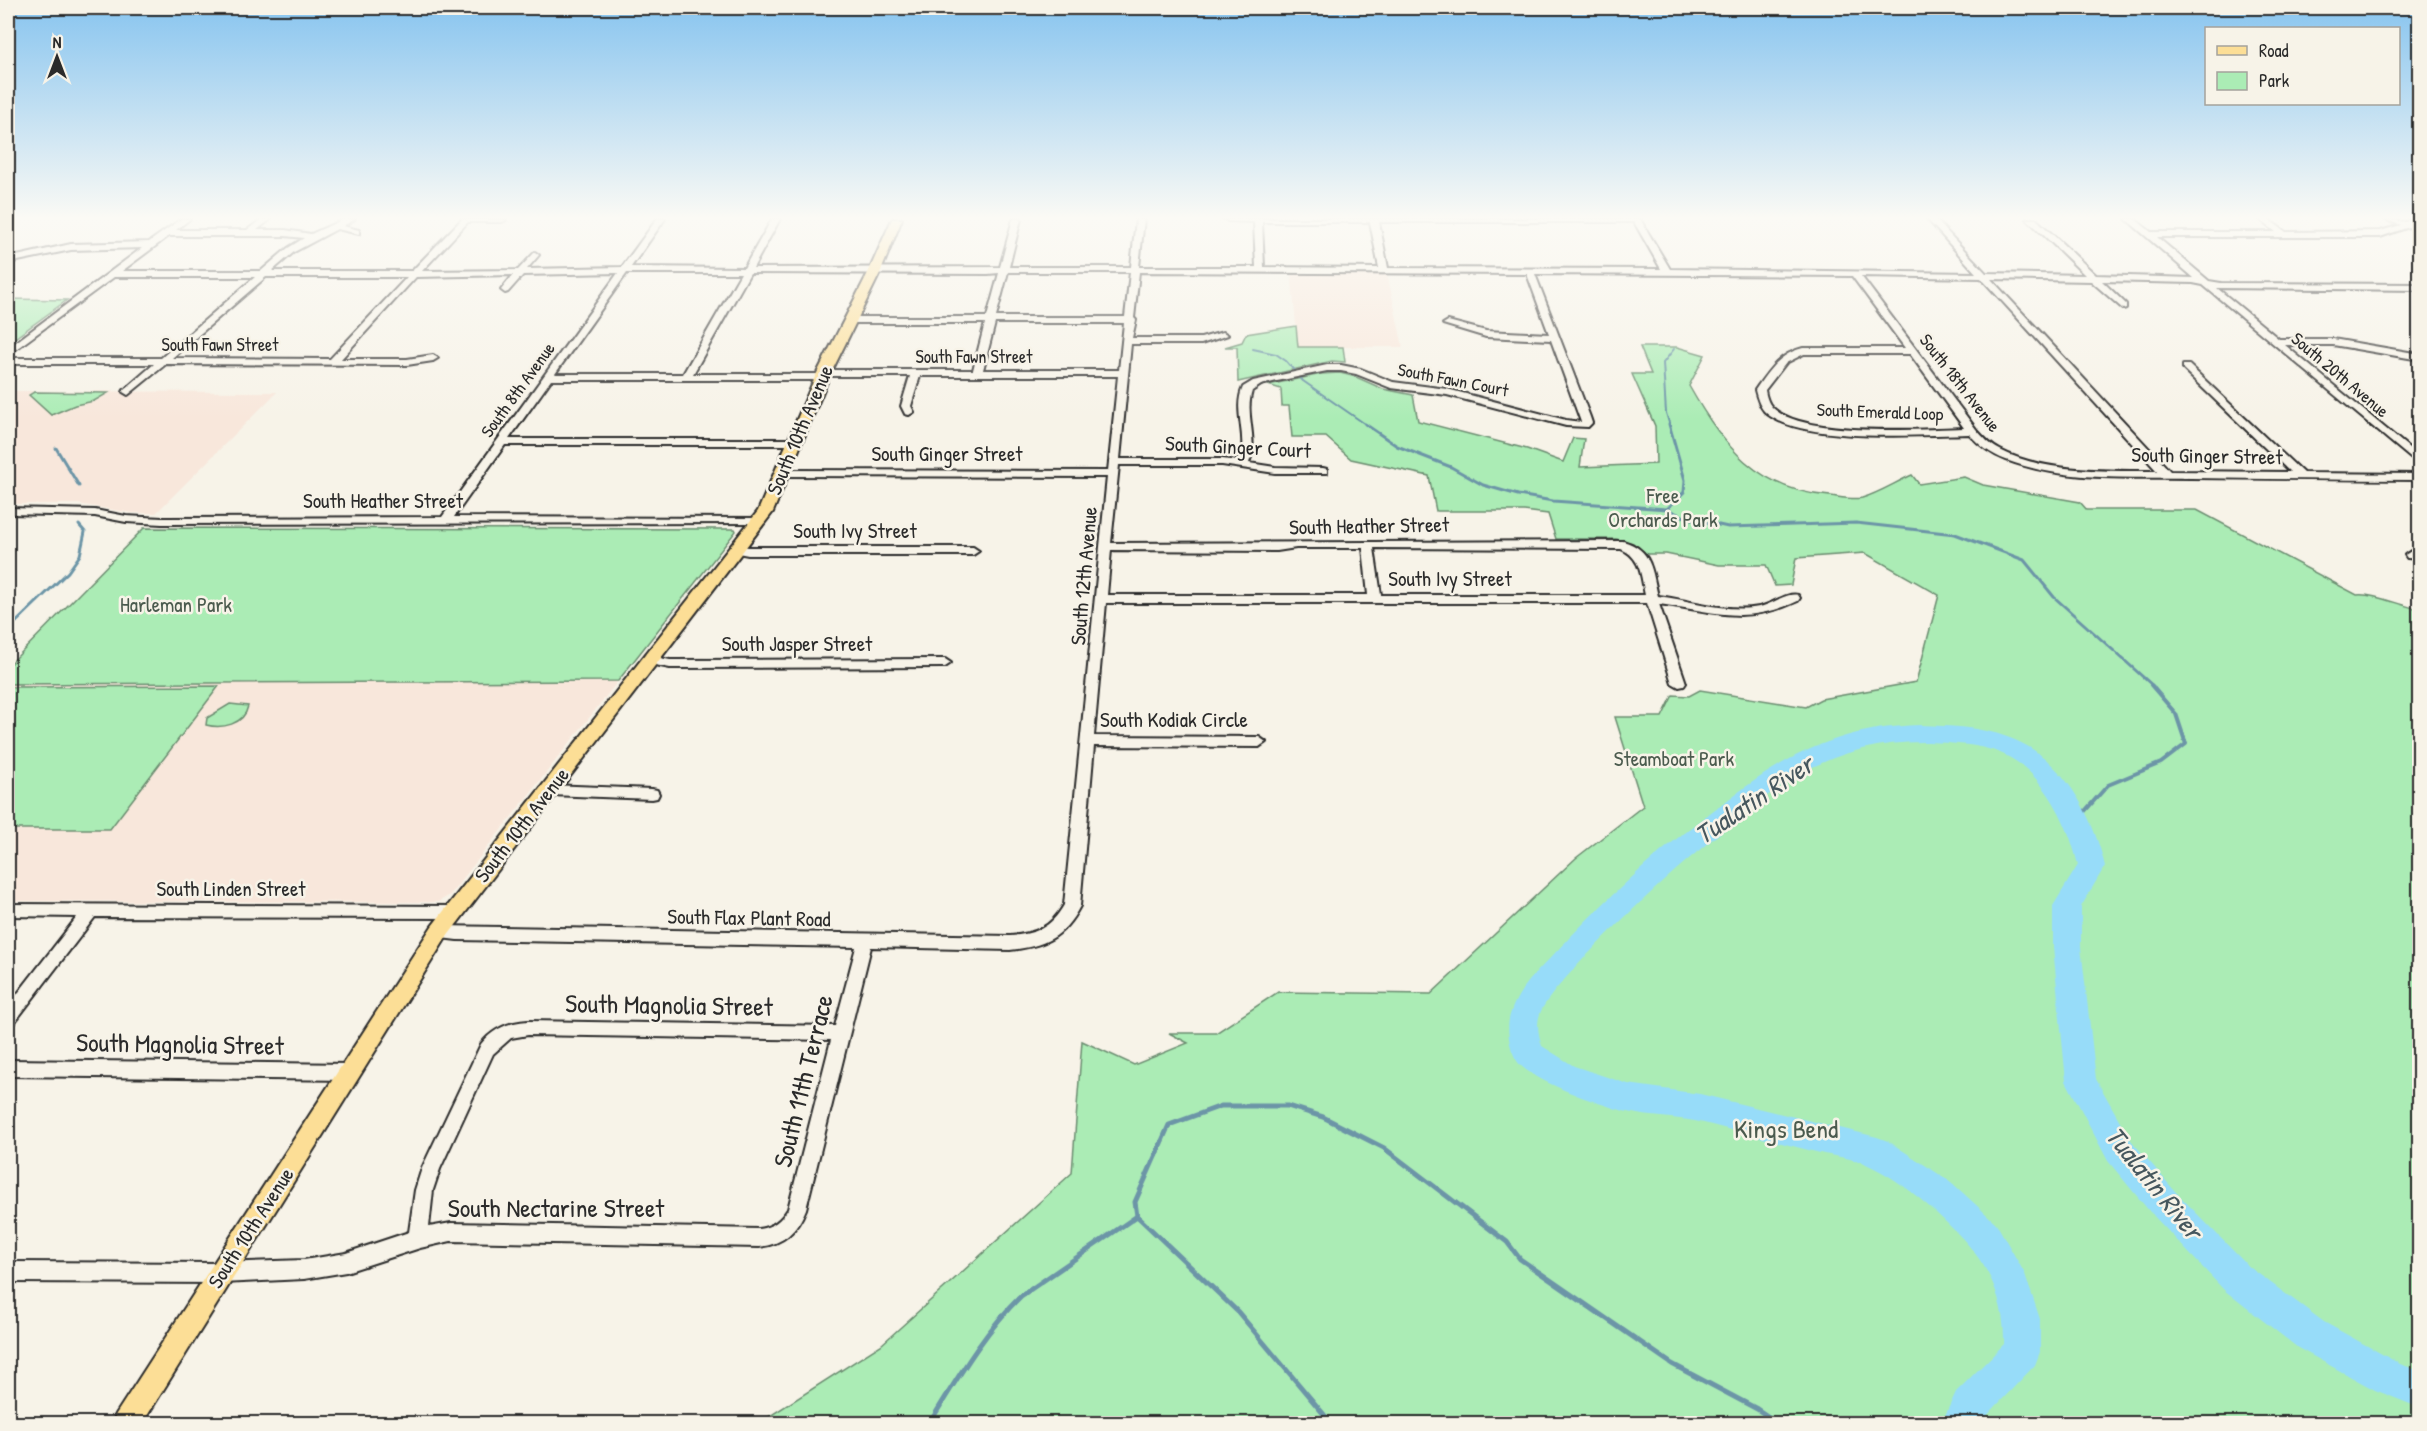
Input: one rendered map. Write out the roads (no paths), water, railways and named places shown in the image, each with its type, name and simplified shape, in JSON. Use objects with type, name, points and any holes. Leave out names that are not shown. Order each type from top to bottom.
[{"type":"main road","name":"South 10th Avenue","points":[[126,1424],[439,932],[765,512],[823,375],[867,286]]},
{"type":"street","points":[[8,352],[97,286]]},
{"type":"street","points":[[128,392],[250,286]]},
{"type":"street","points":[[333,362],[403,286]]},
{"type":"street","points":[[505,290],[509,286]]},
{"type":"street","name":"South 8th Avenue","points":[[445,521],[613,286]]},
{"type":"street","points":[[686,377],[738,286]]},
{"type":"street","points":[[977,373],[1000,286]]},
{"type":"street","name":"South 12th Avenue","points":[[1055,931],[1072,906],[1106,546],[1134,286]]},
{"type":"street","points":[[1448,324],[1486,334],[1555,337],[1536,286]]},
{"type":"street","name":"South 18th Avenue","points":[[1864,286],[1972,431],[1985,445],[1998,452]]},
{"type":"street","points":[[1993,286],[2167,475]]},
{"type":"street","points":[[2102,286],[2123,306]]},
{"type":"street","name":"South 20th Avenue","points":[[2210,286],[2420,463]]},
{"type":"street","points":[[2220,286],[2420,287]]},
{"type":"street","points":[[850,320],[1131,320]]},
{"type":"street","points":[[2012,326],[2029,326]]},
{"type":"street","points":[[1128,341],[1194,341],[1223,335]]},
{"type":"street","name":"South Fawn Court","points":[[1244,464],[1248,453],[1244,398],[1247,389],[1257,383],[1282,377],[1335,368],[1358,371],[1391,385],[1447,392],[1566,423],[1584,425],[1587,423],[1586,417],[1555,337]]},
{"type":"street","points":[[2276,342],[2333,342],[2420,357]]},
{"type":"street","name":"South Emerald Loop","points":[[1913,351],[1803,351],[1790,354],[1781,360],[1760,390],[1762,402],[1770,411],[1785,420],[1810,428],[1972,431]]},
{"type":"street","name":"South Fawn Street","points":[[8,362],[407,362],[433,358]]},
{"type":"street","points":[[2186,367],[2300,476]]},
{"type":"street","name":"South Fawn Street","points":[[548,377],[1125,373]]},
{"type":"street","points":[[909,412],[906,406],[916,374]]},
{"type":"street","points":[[2069,387],[2085,387]]},
{"type":"street","points":[[502,442],[795,442]]},
{"type":"street","name":"South Ginger Street","points":[[1998,452],[2033,464],[2080,472],[2420,477]]},
{"type":"street","name":"South Ginger Court","points":[[1114,468],[1244,464],[1275,470],[1323,471]]},
{"type":"street","name":"South Ginger Street","points":[[782,473],[1114,468]]},
{"type":"street","name":"South Heather Street","points":[[8,511],[84,512],[126,519],[162,521],[759,520]]},
{"type":"street","points":[[1368,544],[1375,599]]},
{"type":"street","name":"South Heather Street","points":[[1106,546],[1614,544],[1632,549],[1644,561],[1653,599]]},
{"type":"street","name":"South Ivy Street","points":[[737,549],[748,551],[973,551]]},
{"type":"street","name":"South Ivy Street","points":[[1102,599],[1653,599],[1676,601],[1731,613],[1778,607],[1794,598]]},
{"type":"street","points":[[1653,599],[1655,612],[1679,683]]},
{"type":"street","name":"South Jasper Street","points":[[650,660],[670,664],[945,663]]},
{"type":"street","name":"South Kodiak Circle","points":[[1089,741],[1259,742]]},
{"type":"street","points":[[550,790],[652,794]]},
{"type":"street","name":"South Linden Street","points":[[8,910],[454,912]]},
{"type":"street","points":[[8,1018],[91,910]]},
{"type":"street","name":"South Flax Plant Road","points":[[439,932],[1018,943],[1042,938],[1055,931]]},
{"type":"street","name":"South 11th Terrace","points":[[783,1230],[793,1219],[797,1209],[865,941]]},
{"type":"street","name":"South Magnolia Street","points":[[418,1238],[424,1190],[431,1168],[486,1051],[497,1038],[520,1028],[842,1033]]},
{"type":"street","name":"South Magnolia Street","points":[[8,1068],[351,1072]]},
{"type":"street","name":"South Nectarine Street","points":[[8,1272],[222,1273],[250,1269],[320,1268],[348,1262],[418,1238],[451,1232],[762,1238],[783,1230]]},
{"type":"waterway","points":[[1253,349],[1276,354],[1286,361],[1303,381],[1368,426]]},
{"type":"waterway","points":[[1670,426],[1666,413],[1663,363],[1674,349]]},
{"type":"waterway","points":[[1365,424],[1397,446],[1451,467],[1483,485],[1518,495],[1553,501],[1667,509]]},
{"type":"waterway","points":[[1667,509],[1684,492],[1685,480],[1669,424]]},
{"type":"waterway","points":[[56,448],[79,486]]},
{"type":"waterway","points":[[1667,509],[1687,518],[1728,527],[1856,523],[1955,534],[2024,560],[2054,597],[2153,686]]},
{"type":"waterway","points":[[8,630],[68,572],[80,555],[85,532],[79,525]]},
{"type":"waterway","points":[[2077,820],[2108,785],[2161,763],[2186,744],[2176,714],[2151,685]]},
{"type":"waterway","name":"Tualatin River","points":[[1959,1424],[1969,1405],[2022,1352],[2022,1319],[2008,1274],[1984,1235],[1939,1193],[1877,1152],[1700,1108],[1628,1098],[1564,1076],[1529,1054],[1523,1029],[1525,1014],[1533,998],[1587,938],[1660,868],[1740,803],[1783,772],[1825,751],[1863,739],[1900,734],[1939,734],[1998,743],[2025,756],[2052,781],[2073,813],[2088,848],[2092,866],[2067,906],[2067,947],[2081,1081],[2119,1150],[2162,1201],[2236,1278],[2311,1335],[2388,1377],[2420,1390]]},
{"type":"waterway","points":[[1137,1216],[1135,1202],[1169,1125],[1221,1106],[1288,1106],[1323,1117],[1384,1148],[1507,1242],[1520,1259],[1672,1364],[1757,1409],[1779,1424]]},
{"type":"waterway","points":[[929,1424],[960,1373],[1007,1310],[1021,1296],[1137,1216]]},
{"type":"waterway","points":[[1137,1216],[1238,1312],[1332,1424]]},
{"type":"park label","name":"Free Orchards Park","points":[[1663,508]]},
{"type":"park label","name":"Harleman Park","points":[[176,605]]},
{"type":"park label","name":"Steamboat Park","points":[[1674,759]]},
{"type":"park label","name":"Kings Bend","points":[[1786,1129]]}]
